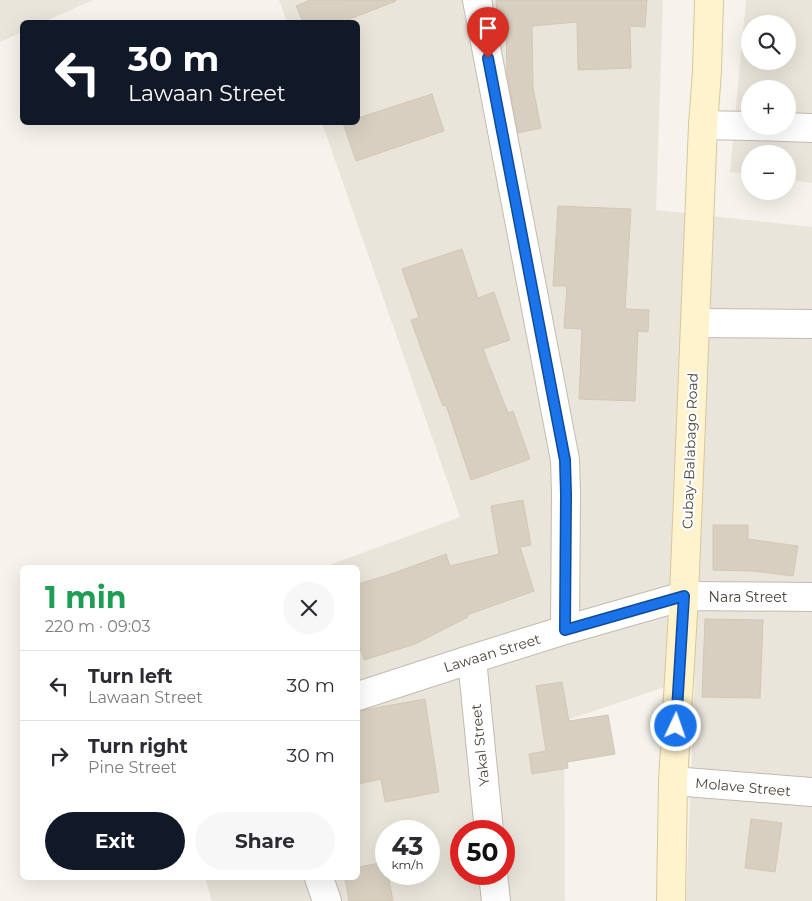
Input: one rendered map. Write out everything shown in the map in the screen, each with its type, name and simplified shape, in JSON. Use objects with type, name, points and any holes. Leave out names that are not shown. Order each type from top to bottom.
[{"type":"main road","name":"Cubay-Balabago Road","points":[[670,901],[673,781],[684,596],[709,0]]},
{"type":"street","points":[[477,0],[565,460],[565,630]]},
{"type":"street","points":[[703,125],[741,126]]},
{"type":"street","points":[[796,127],[812,128]]},
{"type":"street","points":[[696,323],[812,324]]},
{"type":"street","name":"Lawaan Street","points":[[360,695],[472,658],[684,596]]},
{"type":"street","name":"Nara Street","points":[[684,596],[812,597]]},
{"type":"street","name":"Yakal Street","points":[[472,658],[488,820]]},
{"type":"street","name":"Molave Street","points":[[673,781],[812,792]]},
{"type":"street","points":[[320,880],[327,901]]},
{"type":"street","points":[[494,885],[496,901]]},
{"type":"shaded area","points":[[0,0],[93,0],[48,20],[20,20],[20,33],[0,42]]},
{"type":"shaded area","points":[[279,0],[663,0],[656,210],[812,227],[812,901],[686,901],[695,677],[564,721],[565,901],[212,901],[206,880],[360,880],[360,565],[329,565],[460,517],[323,125],[360,125],[360,20],[286,20]]},
{"type":"shaded area","points":[[746,0],[812,0],[812,183],[796,180],[796,145],[741,145],[741,173],[730,172],[741,54],[741,70],[796,70],[796,15],[745,15]]},
{"type":"building","points":[[310,0],[396,1],[347,20],[302,20],[296,6]]},
{"type":"building","points":[[496,0],[647,0],[645,27],[630,26],[631,68],[578,70],[577,22],[532,26],[533,88],[541,128],[518,133],[507,73],[506,28],[498,28]]},
{"type":"building","points":[[432,94],[444,131],[356,161],[344,125],[360,125],[360,117]]},
{"type":"building","points":[[558,206],[631,209],[625,309],[649,310],[648,332],[638,331],[635,401],[579,399],[582,329],[564,328],[567,286],[553,286]]},
{"type":"building","points":[[462,249],[478,298],[494,292],[510,340],[483,349],[508,413],[513,411],[530,459],[471,480],[446,405],[443,406],[411,320],[419,318],[402,269]]},
{"type":"building","points":[[523,500],[531,545],[520,547],[534,591],[467,615],[468,617],[415,644],[364,660],[360,648],[360,583],[446,554],[450,566],[499,554],[491,506]]},
{"type":"building","points":[[713,525],[748,525],[748,539],[798,546],[793,576],[753,571],[713,570]]},
{"type":"building","points":[[705,619],[763,620],[760,698],[702,697]]},
{"type":"building","points":[[562,682],[569,721],[608,715],[615,754],[567,762],[568,768],[532,774],[529,754],[546,751],[536,686]]},
{"type":"building","points":[[425,699],[439,792],[385,802],[381,779],[360,784],[360,711]]},
{"type":"building","points":[[751,819],[782,823],[775,872],[745,868]]},
{"type":"building","points":[[375,864],[375,885],[390,885],[393,901],[349,901],[345,880],[360,880],[360,867]]},
{"type":"route","points":[[488,58],[565,460],[565,630],[684,596],[676,726]]}]
